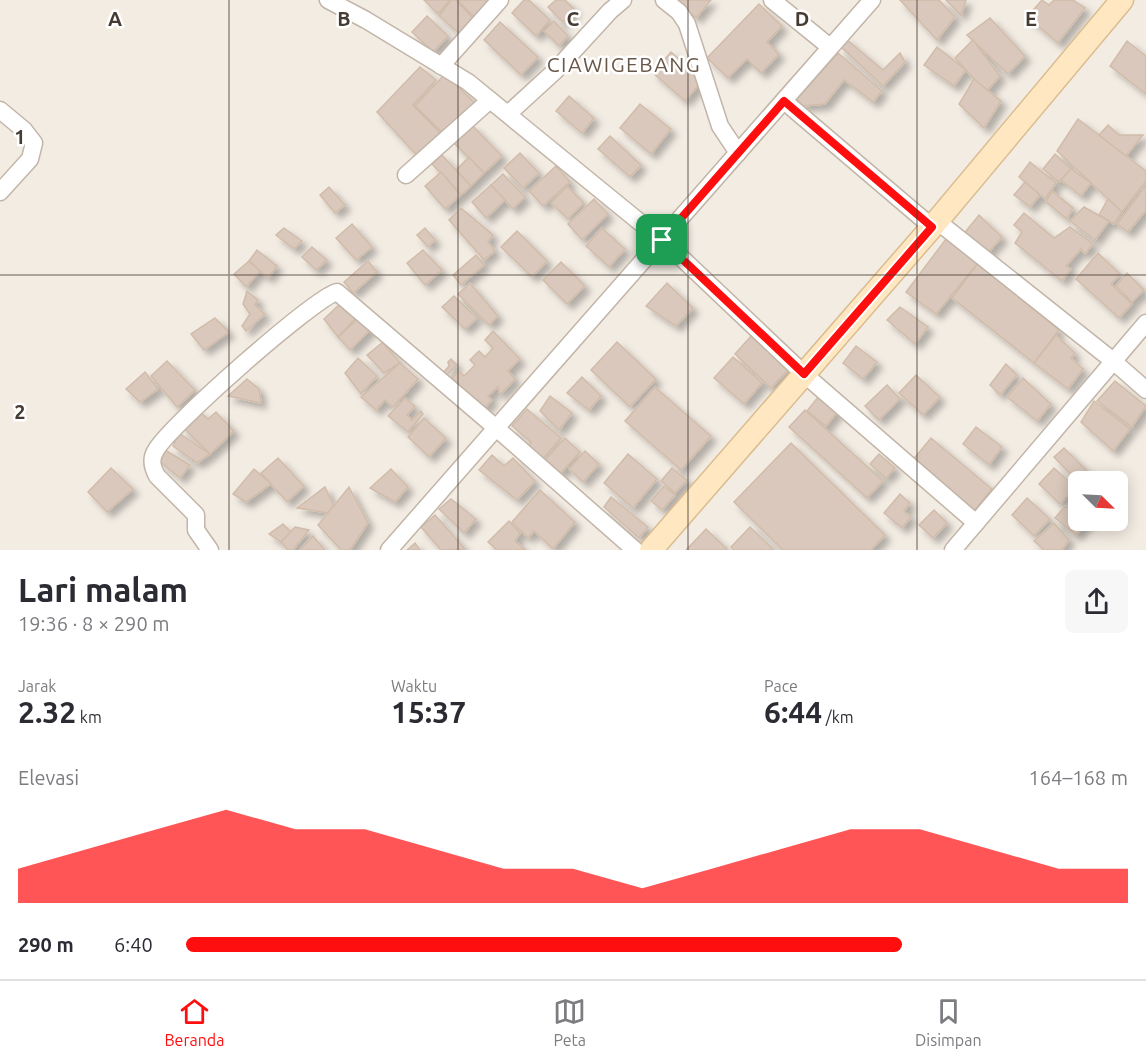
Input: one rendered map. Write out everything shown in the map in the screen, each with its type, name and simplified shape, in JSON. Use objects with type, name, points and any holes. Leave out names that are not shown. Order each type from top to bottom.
[{"type":"main road","points":[[651,550],[935,224],[1122,0]]},
{"type":"street","points":[[328,0],[468,82],[508,114],[662,240],[804,374],[976,523]]},
{"type":"street","points":[[441,66],[501,0]]},
{"type":"street","points":[[508,114],[555,71],[623,0]]},
{"type":"street","points":[[664,0],[679,12],[687,24],[720,126],[738,153]]},
{"type":"street","points":[[771,0],[830,47]]},
{"type":"street","points":[[389,550],[872,0]]},
{"type":"street","points":[[406,175],[490,100]]},
{"type":"street","points":[[784,101],[935,224],[1112,360],[1146,390]]},
{"type":"street","points":[[0,110],[24,130],[34,143],[30,159],[0,192]]},
{"type":"street","points":[[210,550],[196,530],[195,514],[157,476],[153,469],[153,457],[156,450],[178,424],[233,374],[333,293],[341,295],[635,550]]},
{"type":"street","points":[[953,550],[1112,360],[1146,323]]},
{"type":"building","points":[[424,0],[450,0],[438,14]]},
{"type":"building","points":[[451,0],[456,0],[476,21],[462,36],[439,16]]},
{"type":"building","points":[[457,0],[494,0],[477,20]]},
{"type":"building","points":[[524,0],[529,0],[550,20],[536,36],[512,13]]},
{"type":"building","points":[[556,0],[565,0],[575,10],[563,22],[548,7]]},
{"type":"building","points":[[678,0],[711,0],[696,18]]},
{"type":"building","points":[[900,0],[939,0],[955,17],[937,40]]},
{"type":"building","points":[[946,0],[966,0],[961,15]]},
{"type":"building","points":[[1042,0],[1049,5],[1054,0],[1073,0],[1085,8],[1058,43],[1027,17]]},
{"type":"building","points":[[759,4],[782,26],[767,42],[779,54],[761,73],[747,59],[728,78],[707,58]]},
{"type":"building","points":[[427,16],[448,36],[433,52],[412,32]]},
{"type":"building","points":[[990,18],[1025,56],[1008,74],[967,35]]},
{"type":"building","points":[[554,21],[568,36],[559,46],[544,31]]},
{"type":"building","points":[[500,22],[538,57],[521,75],[484,40]]},
{"type":"building","points":[[845,38],[883,70],[900,53],[905,62],[883,86],[840,46]]},
{"type":"building","points":[[973,40],[1000,76],[986,92],[955,58]]},
{"type":"building","points":[[1127,41],[1146,56],[1146,94],[1110,66]]},
{"type":"building","points":[[937,47],[966,70],[954,86],[924,65]]},
{"type":"building","points":[[671,52],[703,80],[685,101],[653,73]]},
{"type":"building","points":[[838,53],[882,91],[873,102],[844,80],[825,104],[802,106],[797,99]]},
{"type":"building","points":[[420,67],[436,80],[413,105],[443,136],[420,159],[377,112]]},
{"type":"building","points":[[445,74],[475,103],[444,134],[415,106]]},
{"type":"building","points":[[974,79],[1001,101],[984,128],[959,104]]},
{"type":"building","points":[[569,96],[594,118],[582,133],[556,111]]},
{"type":"building","points":[[640,104],[671,129],[651,154],[620,128]]},
{"type":"building","points":[[1078,119],[1146,171],[1146,181],[1122,212],[1057,151]]},
{"type":"building","points":[[472,125],[502,156],[484,173],[454,143]]},
{"type":"building","points":[[1108,125],[1119,135],[1143,135],[1126,156],[1099,135]]},
{"type":"building","points":[[610,136],[641,165],[630,177],[598,149]]},
{"type":"building","points":[[520,153],[539,173],[523,188],[504,168]]},
{"type":"building","points":[[1055,154],[1071,169],[1059,182],[1043,169]]},
{"type":"building","points":[[442,155],[471,186],[461,195],[432,164]]},
{"type":"building","points":[[469,157],[484,173],[471,186],[456,170]]},
{"type":"building","points":[[1030,162],[1056,183],[1045,199],[1019,177]]},
{"type":"building","points":[[556,166],[570,182],[543,206],[529,191]]},
{"type":"building","points":[[1071,169],[1091,183],[1081,196],[1061,180]]},
{"type":"building","points":[[441,172],[461,195],[445,209],[425,186]]},
{"type":"building","points":[[503,174],[525,197],[513,209],[491,185]]},
{"type":"building","points":[[1025,182],[1040,195],[1030,207],[1014,195]]},
{"type":"building","points":[[491,185],[505,200],[486,218],[472,202]]},
{"type":"building","points":[[1146,185],[1146,210],[1128,232],[1117,224]]},
{"type":"building","points":[[567,186],[584,203],[568,219],[551,203]]},
{"type":"building","points":[[329,187],[345,205],[335,213],[320,195]]},
{"type":"building","points":[[1052,191],[1073,208],[1067,219],[1046,202]]},
{"type":"building","points":[[594,199],[608,214],[582,240],[568,224]]},
{"type":"building","points":[[1108,199],[1122,212],[1114,224],[1099,215]]},
{"type":"building","points":[[1084,207],[1109,221],[1095,240],[1070,221]]},
{"type":"building","points":[[461,208],[493,235],[488,242],[495,251],[484,260],[449,220]]},
{"type":"building","points":[[1024,213],[1054,238],[1070,227],[1093,244],[1085,254],[1081,249],[1066,266],[1071,269],[1062,281],[1015,243],[1022,232],[1014,225]]},
{"type":"building","points":[[979,215],[1002,237],[986,255],[962,236]]},
{"type":"building","points":[[352,224],[372,247],[356,260],[336,238]]},
{"type":"building","points":[[284,228],[302,241],[294,249],[276,235]]},
{"type":"building","points":[[425,228],[435,240],[428,247],[417,235]]},
{"type":"building","points":[[602,228],[625,249],[609,267],[586,246]]},
{"type":"building","points":[[517,231],[547,261],[532,277],[501,247]]},
{"type":"building","points":[[946,239],[978,263],[936,314],[906,292]]},
{"type":"building","points":[[312,247],[327,260],[316,270],[302,257]]},
{"type":"building","points":[[257,250],[277,266],[268,278],[249,261]]},
{"type":"building","points":[[423,250],[442,270],[425,285],[407,263]]},
{"type":"building","points":[[1098,253],[1120,274],[1111,284],[1132,304],[1119,318],[1076,279]]},
{"type":"building","points":[[476,255],[484,265],[461,285],[453,275]]},
{"type":"building","points":[[249,261],[260,271],[246,287],[234,274]]},
{"type":"building","points":[[368,261],[377,272],[353,293],[344,282]]},
{"type":"building","points":[[561,262],[585,286],[567,304],[543,280]]},
{"type":"building","points":[[978,263],[1059,330],[1034,363],[952,298]]},
{"type":"building","points":[[1127,273],[1144,290],[1132,302],[1116,286]]},
{"type":"building","points":[[470,283],[498,316],[489,325],[458,294]]},
{"type":"building","points":[[667,283],[693,308],[676,326],[646,306]]},
{"type":"building","points":[[247,291],[258,300],[255,305],[265,314],[246,331],[242,326],[250,314],[243,304]]},
{"type":"building","points":[[454,296],[477,318],[465,329],[442,307]]},
{"type":"building","points":[[343,301],[358,316],[338,337],[324,319]]},
{"type":"building","points":[[900,307],[928,327],[915,344],[887,320]]},
{"type":"building","points":[[361,316],[373,327],[350,350],[338,337]]},
{"type":"building","points":[[215,318],[229,332],[204,350],[191,334]]},
{"type":"building","points":[[493,331],[520,359],[508,371],[515,379],[500,395],[498,387],[488,396],[492,400],[484,409],[452,378],[459,371],[464,376],[475,365],[470,360],[479,351],[485,357],[493,348],[485,340]]},
{"type":"building","points":[[752,335],[789,369],[771,388],[735,354]]},
{"type":"building","points":[[1056,335],[1075,353],[1071,358],[1083,369],[1068,389],[1034,363]]},
{"type":"building","points":[[383,342],[400,363],[384,373],[367,355]]},
{"type":"building","points":[[617,342],[656,379],[630,407],[591,370]]},
{"type":"building","points":[[856,346],[877,362],[863,379],[843,363]]},
{"type":"building","points":[[733,357],[762,383],[744,404],[714,378]]},
{"type":"building","points":[[358,358],[377,376],[361,394],[345,373]]},
{"type":"building","points":[[451,359],[457,365],[447,375],[443,373]]},
{"type":"building","points":[[167,361],[195,390],[177,407],[151,376]]},
{"type":"building","points":[[400,363],[418,379],[393,407],[385,400],[376,410],[361,397]]},
{"type":"building","points":[[1006,364],[1017,375],[1000,395],[990,385]]},
{"type":"building","points":[[145,372],[158,389],[140,402],[126,389]]},
{"type":"building","points":[[916,375],[940,397],[923,415],[899,393]]},
{"type":"building","points":[[582,377],[601,396],[589,410],[567,393]]},
{"type":"building","points":[[1023,378],[1051,404],[1037,421],[1007,397]]},
{"type":"building","points":[[247,379],[259,389],[261,403],[228,396]]},
{"type":"building","points":[[1115,381],[1146,406],[1132,427],[1097,401]]},
{"type":"building","points":[[887,385],[900,399],[879,420],[865,406]]},
{"type":"building","points":[[655,387],[711,436],[681,470],[625,421]]},
{"type":"building","points":[[550,396],[572,413],[559,430],[540,411]]},
{"type":"building","points":[[819,396],[838,411],[826,426],[807,411]]},
{"type":"building","points":[[405,398],[415,406],[407,415],[412,420],[421,411],[423,414],[408,432],[388,416]]},
{"type":"building","points":[[1094,401],[1130,429],[1113,451],[1081,422]]},
{"type":"building","points":[[527,409],[561,438],[542,460],[527,447],[531,442],[512,426]]},
{"type":"building","points":[[198,410],[208,419],[216,412],[234,431],[210,454],[181,425]]},
{"type":"building","points":[[805,410],[883,481],[867,498],[789,427]]},
{"type":"building","points":[[424,418],[446,438],[429,457],[408,437]]},
{"type":"building","points":[[976,427],[1002,447],[989,465],[963,444]]},
{"type":"building","points":[[179,433],[210,454],[197,463],[173,446]]},
{"type":"building","points":[[565,438],[580,452],[560,474],[545,460]]},
{"type":"building","points":[[931,438],[992,489],[973,512],[912,461]]},
{"type":"building","points":[[791,443],[885,535],[871,550],[783,550],[734,502]]},
{"type":"building","points":[[1064,448],[1087,471],[1068,472],[1054,457]]},
{"type":"building","points":[[165,450],[190,465],[180,478],[159,461]]},
{"type":"building","points":[[585,451],[599,464],[583,482],[569,469]]},
{"type":"building","points":[[628,454],[657,479],[633,508],[604,483]]},
{"type":"building","points":[[879,454],[895,468],[886,478],[870,464]]},
{"type":"building","points":[[492,455],[504,466],[513,458],[535,481],[517,500],[479,470]]},
{"type":"building","points":[[278,458],[304,486],[287,502],[261,473]]},
{"type":"building","points":[[111,468],[133,489],[107,512],[88,492]]},
{"type":"building","points":[[672,468],[687,480],[675,493],[661,481]]},
{"type":"building","points":[[1054,468],[1068,481],[1068,495],[1060,504],[1039,484]]},
{"type":"building","points":[[254,469],[271,484],[246,502],[233,494]]},
{"type":"building","points":[[391,469],[408,487],[395,502],[370,488]]},
{"type":"building","points":[[664,486],[675,495],[662,510],[651,501]]},
{"type":"building","points":[[325,487],[334,506],[328,513],[297,508]]},
{"type":"building","points":[[349,487],[368,523],[350,550],[341,550],[318,525]]},
{"type":"building","points":[[540,490],[575,522],[553,549],[534,531],[528,538],[512,522]]},
{"type":"building","points":[[900,494],[910,503],[904,511],[911,517],[902,528],[884,513]]},
{"type":"building","points":[[611,497],[648,527],[639,538],[604,507]]},
{"type":"building","points":[[1027,498],[1050,519],[1034,536],[1012,515]]},
{"type":"building","points":[[451,499],[476,519],[464,533],[439,509]]},
{"type":"building","points":[[1065,506],[1068,509],[1068,529],[1055,518]]},
{"type":"building","points":[[934,510],[947,523],[933,538],[919,525]]},
{"type":"building","points":[[435,515],[465,549],[441,550],[421,527]]},
{"type":"building","points":[[509,521],[520,533],[515,541],[526,550],[497,550],[488,542]]},
{"type":"building","points":[[1054,523],[1069,540],[1062,550],[1044,550],[1034,541]]},
{"type":"building","points":[[283,524],[291,532],[281,542],[269,534]]},
{"type":"building","points":[[295,527],[309,530],[293,550],[288,550],[281,542]]},
{"type":"building","points":[[750,527],[774,550],[734,550],[731,547]]},
{"type":"building","points":[[706,529],[727,549],[686,550]]},
{"type":"building","points":[[313,536],[325,550],[300,550]]},
{"type":"building","points":[[415,543],[420,550],[407,550]]},
{"type":"district","name":"CIAWIGEBANG","points":[[624,64]]},
{"type":"route","points":[[784,101],[932,227],[804,374],[662,240],[784,101]]}]
